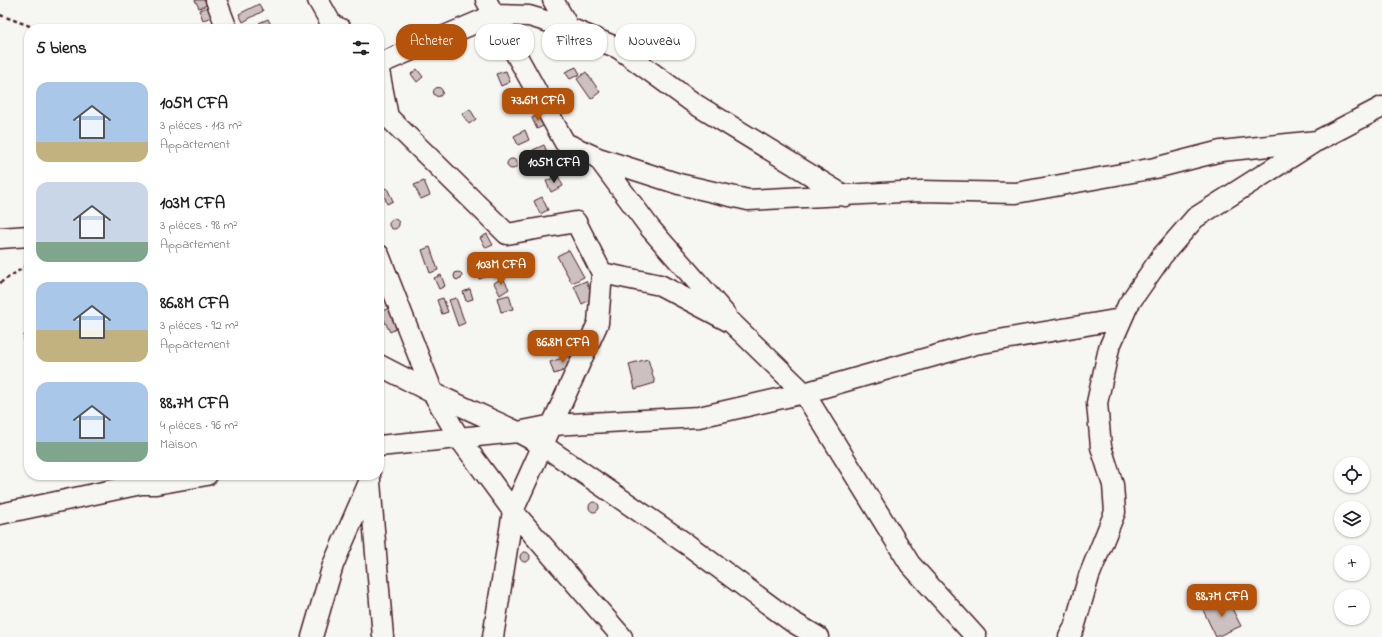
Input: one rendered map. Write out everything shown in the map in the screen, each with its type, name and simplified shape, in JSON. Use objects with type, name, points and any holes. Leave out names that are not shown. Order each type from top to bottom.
[{"type":"street","points":[[216,0],[225,24]]},
{"type":"street","points":[[318,0],[330,24]]},
{"type":"street","points":[[553,0],[567,24]]},
{"type":"street","points":[[490,8],[565,143],[598,158],[679,184],[748,200],[922,191],[1016,193],[1155,168],[1221,151],[1317,141]]},
{"type":"street","points":[[384,61],[490,8],[529,16],[556,24]]},
{"type":"street","points":[[607,44],[618,48],[695,104],[845,196]]},
{"type":"street","points":[[1069,637],[1074,628],[1089,576],[1114,512],[1113,485],[1101,447],[1097,403],[1109,348],[1128,304],[1162,256],[1195,218],[1317,141],[1382,107]]},
{"type":"street","points":[[384,120],[507,234],[576,222],[602,273],[598,323],[544,446],[513,511],[493,637]]},
{"type":"street","points":[[598,158],[650,228],[732,323],[804,393],[910,564],[976,637]]},
{"type":"street","points":[[0,238],[24,236]]},
{"type":"street","points":[[384,268],[433,393],[459,438],[513,511],[622,637]]},
{"type":"street","points":[[602,273],[660,285],[732,323]]},
{"type":"street","points":[[384,446],[518,432],[553,425],[698,417],[804,393],[976,344],[1121,319]]},
{"type":"street","points":[[384,368],[433,393],[518,432],[544,446],[688,545],[790,621],[818,637]]},
{"type":"street","points":[[0,514],[141,484],[156,484],[179,480]]},
{"type":"street","points":[[312,637],[333,564],[369,480]]},
{"type":"street","points":[[370,480],[383,637]]},
{"type":"path","points":[[0,15],[24,24]]},
{"type":"path","points":[[0,283],[24,267]]},
{"type":"building","points":[[195,0],[205,0],[207,5],[199,8]]},
{"type":"building","points":[[259,4],[263,11],[243,22],[239,14]]},
{"type":"building","points":[[208,7],[212,17],[203,20],[199,10]]},
{"type":"building","points":[[268,19],[270,24],[260,24]]},
{"type":"building","points":[[576,67],[580,74],[570,79],[565,72]]},
{"type":"building","points":[[417,69],[423,77],[417,82],[411,74]]},
{"type":"building","points":[[506,71],[510,82],[501,86],[496,74]]},
{"type":"building","points":[[586,72],[600,92],[591,99],[577,79]]},
{"type":"building","points":[[436,88],[440,88],[442,92],[440,96],[436,96],[434,94],[434,90]]},
{"type":"building","points":[[528,100],[533,109],[528,112],[522,103]]},
{"type":"building","points":[[470,109],[476,119],[469,124],[462,114]]},
{"type":"building","points":[[539,114],[545,125],[537,129],[532,118]]},
{"type":"building","points":[[525,130],[529,140],[518,145],[514,136]]},
{"type":"building","points":[[544,145],[553,166],[542,171],[533,150]]},
{"type":"building","points":[[510,159],[514,159],[517,164],[514,169],[510,169],[507,166],[507,162]]},
{"type":"building","points":[[558,176],[563,186],[551,192],[546,181]]},
{"type":"building","points":[[424,181],[430,195],[421,199],[414,185]]},
{"type":"building","points":[[387,188],[393,201],[387,204],[384,195],[384,189]]},
{"type":"building","points":[[542,197],[548,210],[540,214],[534,201]]},
{"type":"building","points":[[394,219],[399,224],[394,229],[389,224]]},
{"type":"building","points":[[487,234],[493,245],[486,248],[480,238]]},
{"type":"building","points":[[430,247],[438,270],[430,273],[422,250]]},
{"type":"building","points":[[569,250],[584,277],[572,283],[557,256]]},
{"type":"building","points":[[498,260],[503,274],[493,278],[488,264]]},
{"type":"building","points":[[481,267],[485,277],[479,279],[475,270]]},
{"type":"building","points":[[458,272],[461,273],[461,279],[458,280],[455,279],[454,276],[455,273]]},
{"type":"building","points":[[441,275],[445,286],[439,289],[434,278]]},
{"type":"building","points":[[503,278],[509,289],[500,295],[494,283]]},
{"type":"building","points":[[586,281],[594,298],[582,304],[574,286]]},
{"type":"building","points":[[470,289],[473,299],[466,301],[463,292]]},
{"type":"building","points":[[509,295],[513,309],[501,312],[497,298]]},
{"type":"building","points":[[443,298],[448,312],[442,314],[437,300]]},
{"type":"building","points":[[456,298],[465,323],[458,326],[449,300]]},
{"type":"building","points":[[389,308],[398,328],[390,332],[384,320],[384,310]]},
{"type":"building","points":[[572,355],[575,367],[554,374],[550,362]]},
{"type":"building","points":[[648,359],[655,383],[635,389],[629,364]]},
{"type":"building","points":[[592,502],[596,502],[598,503],[598,511],[592,512],[589,509],[589,505]]},
{"type":"building","points":[[525,552],[530,557],[525,562],[520,557]]},
{"type":"building","points":[[1227,599],[1241,626],[1216,637],[1203,610]]}]
